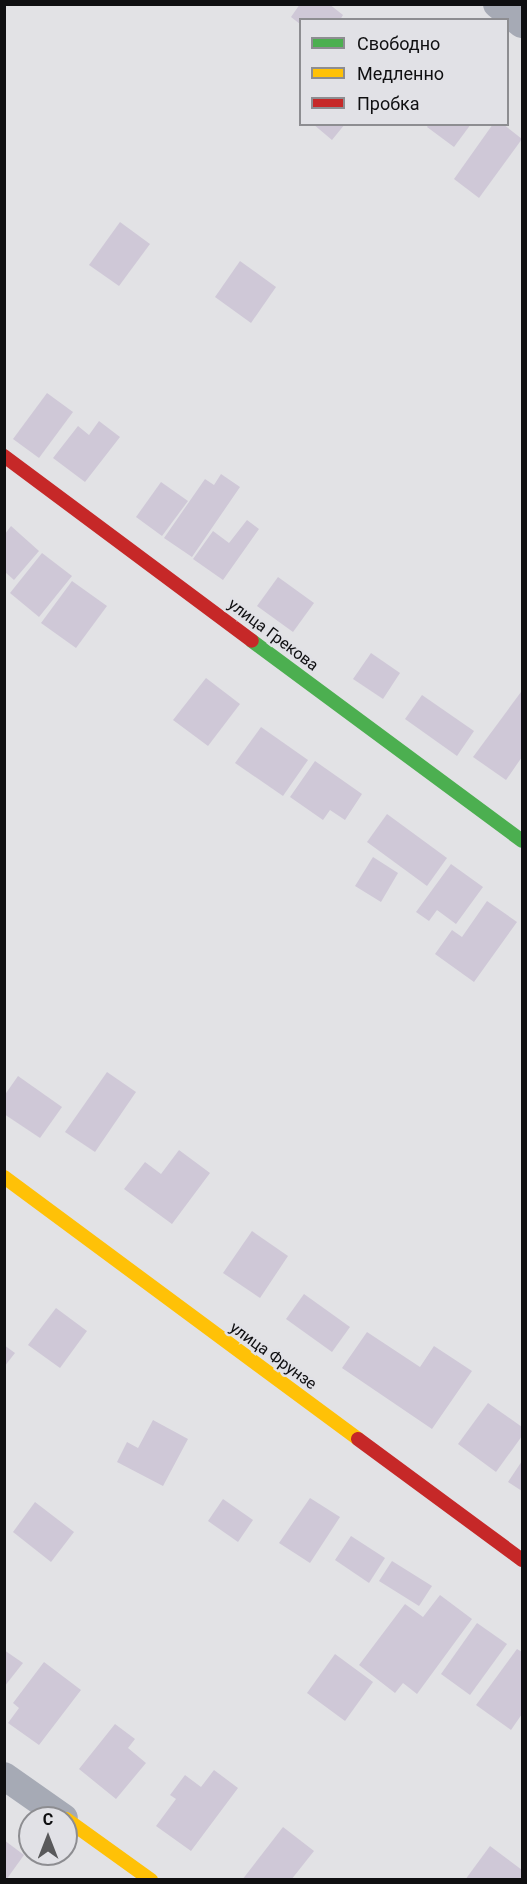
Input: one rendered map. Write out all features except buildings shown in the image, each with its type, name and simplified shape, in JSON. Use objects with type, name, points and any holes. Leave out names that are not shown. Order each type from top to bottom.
[{"type":"street","points":[[497,4],[522,24]]},
{"type":"street","name":"улица Грекова","points":[[4,456],[522,841]]},
{"type":"street","name":"улица Фрунзе","points":[[4,1177],[522,1560]]},
{"type":"street","points":[[4,1776],[47,1806]]},
{"type":"street","points":[[78,1828],[152,1880]]},
{"type":"traffic: fast","points":[[252,641],[522,841]]},
{"type":"traffic: slow","points":[[4,1177],[358,1439]]},
{"type":"traffic: slow","points":[[78,1828],[151,1880]]},
{"type":"traffic: jam","points":[[4,456],[252,641]]},
{"type":"traffic: jam","points":[[358,1439],[522,1560]]}]
